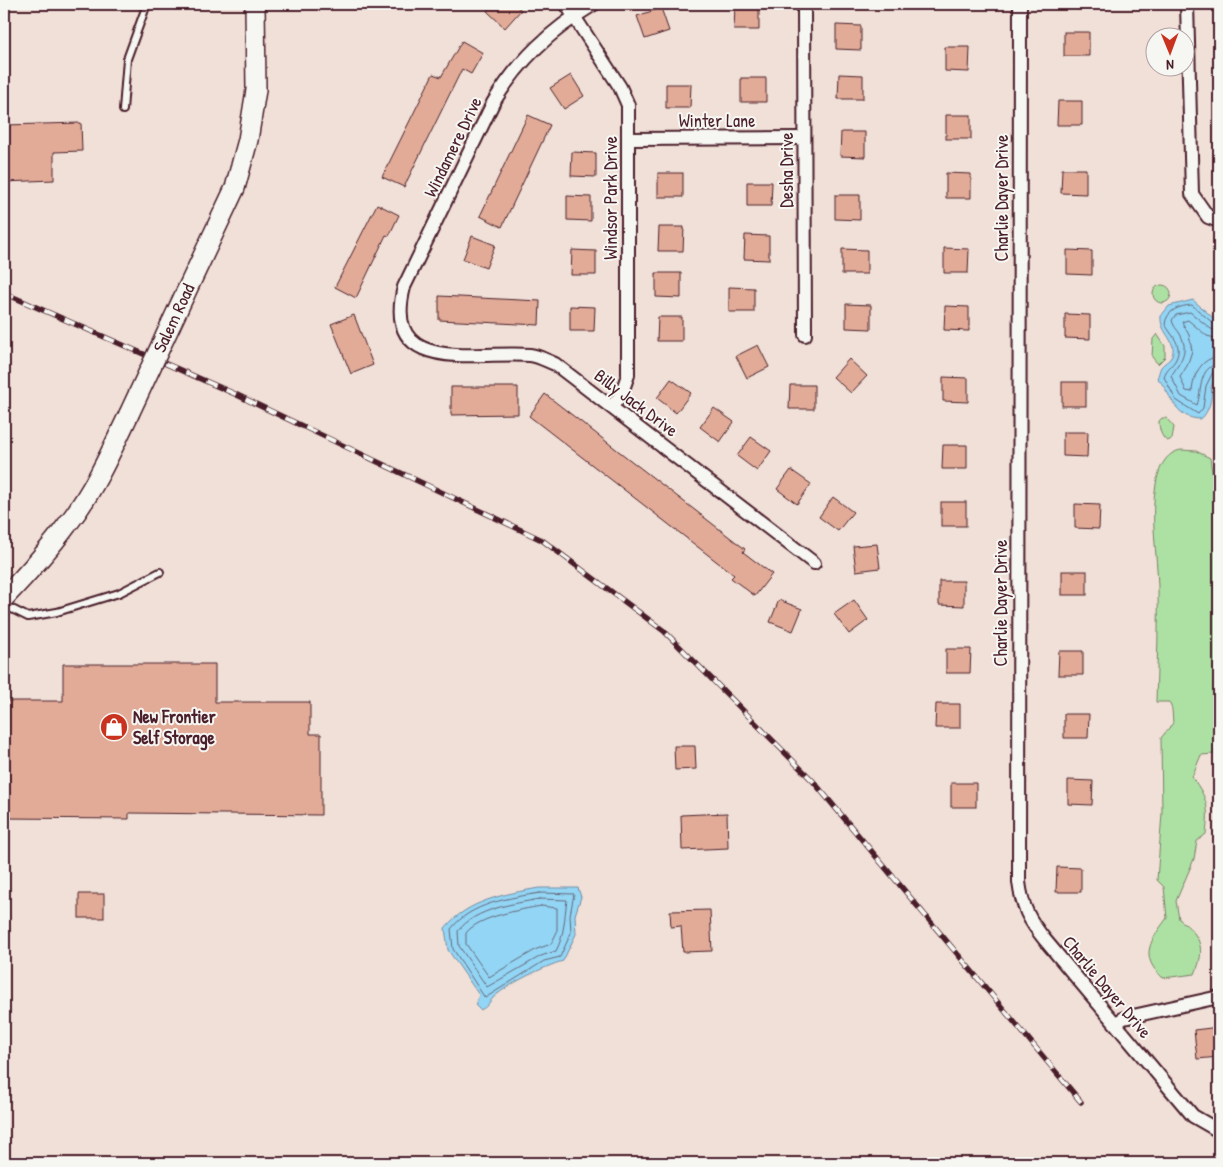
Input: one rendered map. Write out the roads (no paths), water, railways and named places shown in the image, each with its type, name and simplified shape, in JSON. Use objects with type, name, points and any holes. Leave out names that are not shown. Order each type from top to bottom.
[{"type":"main road","name":"Salem Road","points":[[4,598],[34,568],[68,524],[101,472],[235,188],[248,140],[256,90],[255,4]]},
{"type":"street","name":"Windsor Park Drive","points":[[566,4],[626,96],[629,138],[628,375],[620,395],[612,406]]},
{"type":"street","name":"Windamere Drive","points":[[411,338],[404,327],[400,303],[404,287],[494,103],[523,60],[539,43],[574,16],[594,4]]},
{"type":"street","name":"Desha Drive","points":[[804,4],[805,335]]},
{"type":"street","name":"Charlie Dayer Drive","points":[[1020,4],[1019,882],[1022,904],[1032,923],[1193,1116],[1217,1130]]},
{"type":"street","points":[[1187,4],[1192,194],[1208,217],[1219,221]]},
{"type":"street","name":"Winter Lane","points":[[629,138],[804,138]]},
{"type":"street","name":"Billy Jack Drive","points":[[411,338],[432,352],[446,356],[531,355],[556,364],[814,563]]},
{"type":"street","points":[[1116,1023],[1124,1018],[1219,996]]},
{"type":"lane","points":[[123,110],[127,58],[147,4]]},
{"type":"lane","points":[[4,605],[28,617],[57,612],[120,593],[160,572]]},
{"type":"water","points":[[1193,300],[1219,323],[1219,371],[1211,387],[1210,404],[1201,419],[1192,418],[1178,409],[1157,378],[1161,367],[1170,359],[1173,353],[1173,348],[1161,322],[1161,316],[1169,306]]},
{"type":"water","points":[[539,888],[578,888],[581,897],[575,915],[576,934],[563,961],[517,981],[500,992],[480,1010],[475,1005],[479,995],[448,950],[445,928],[454,918],[476,905],[500,896]]},
{"type":"railway","points":[[4,293],[235,394],[542,540],[664,631],[813,781],[1081,1102]]},
{"type":"place","name":"New Frontier Self Storage","points":[[114,727]]}]
